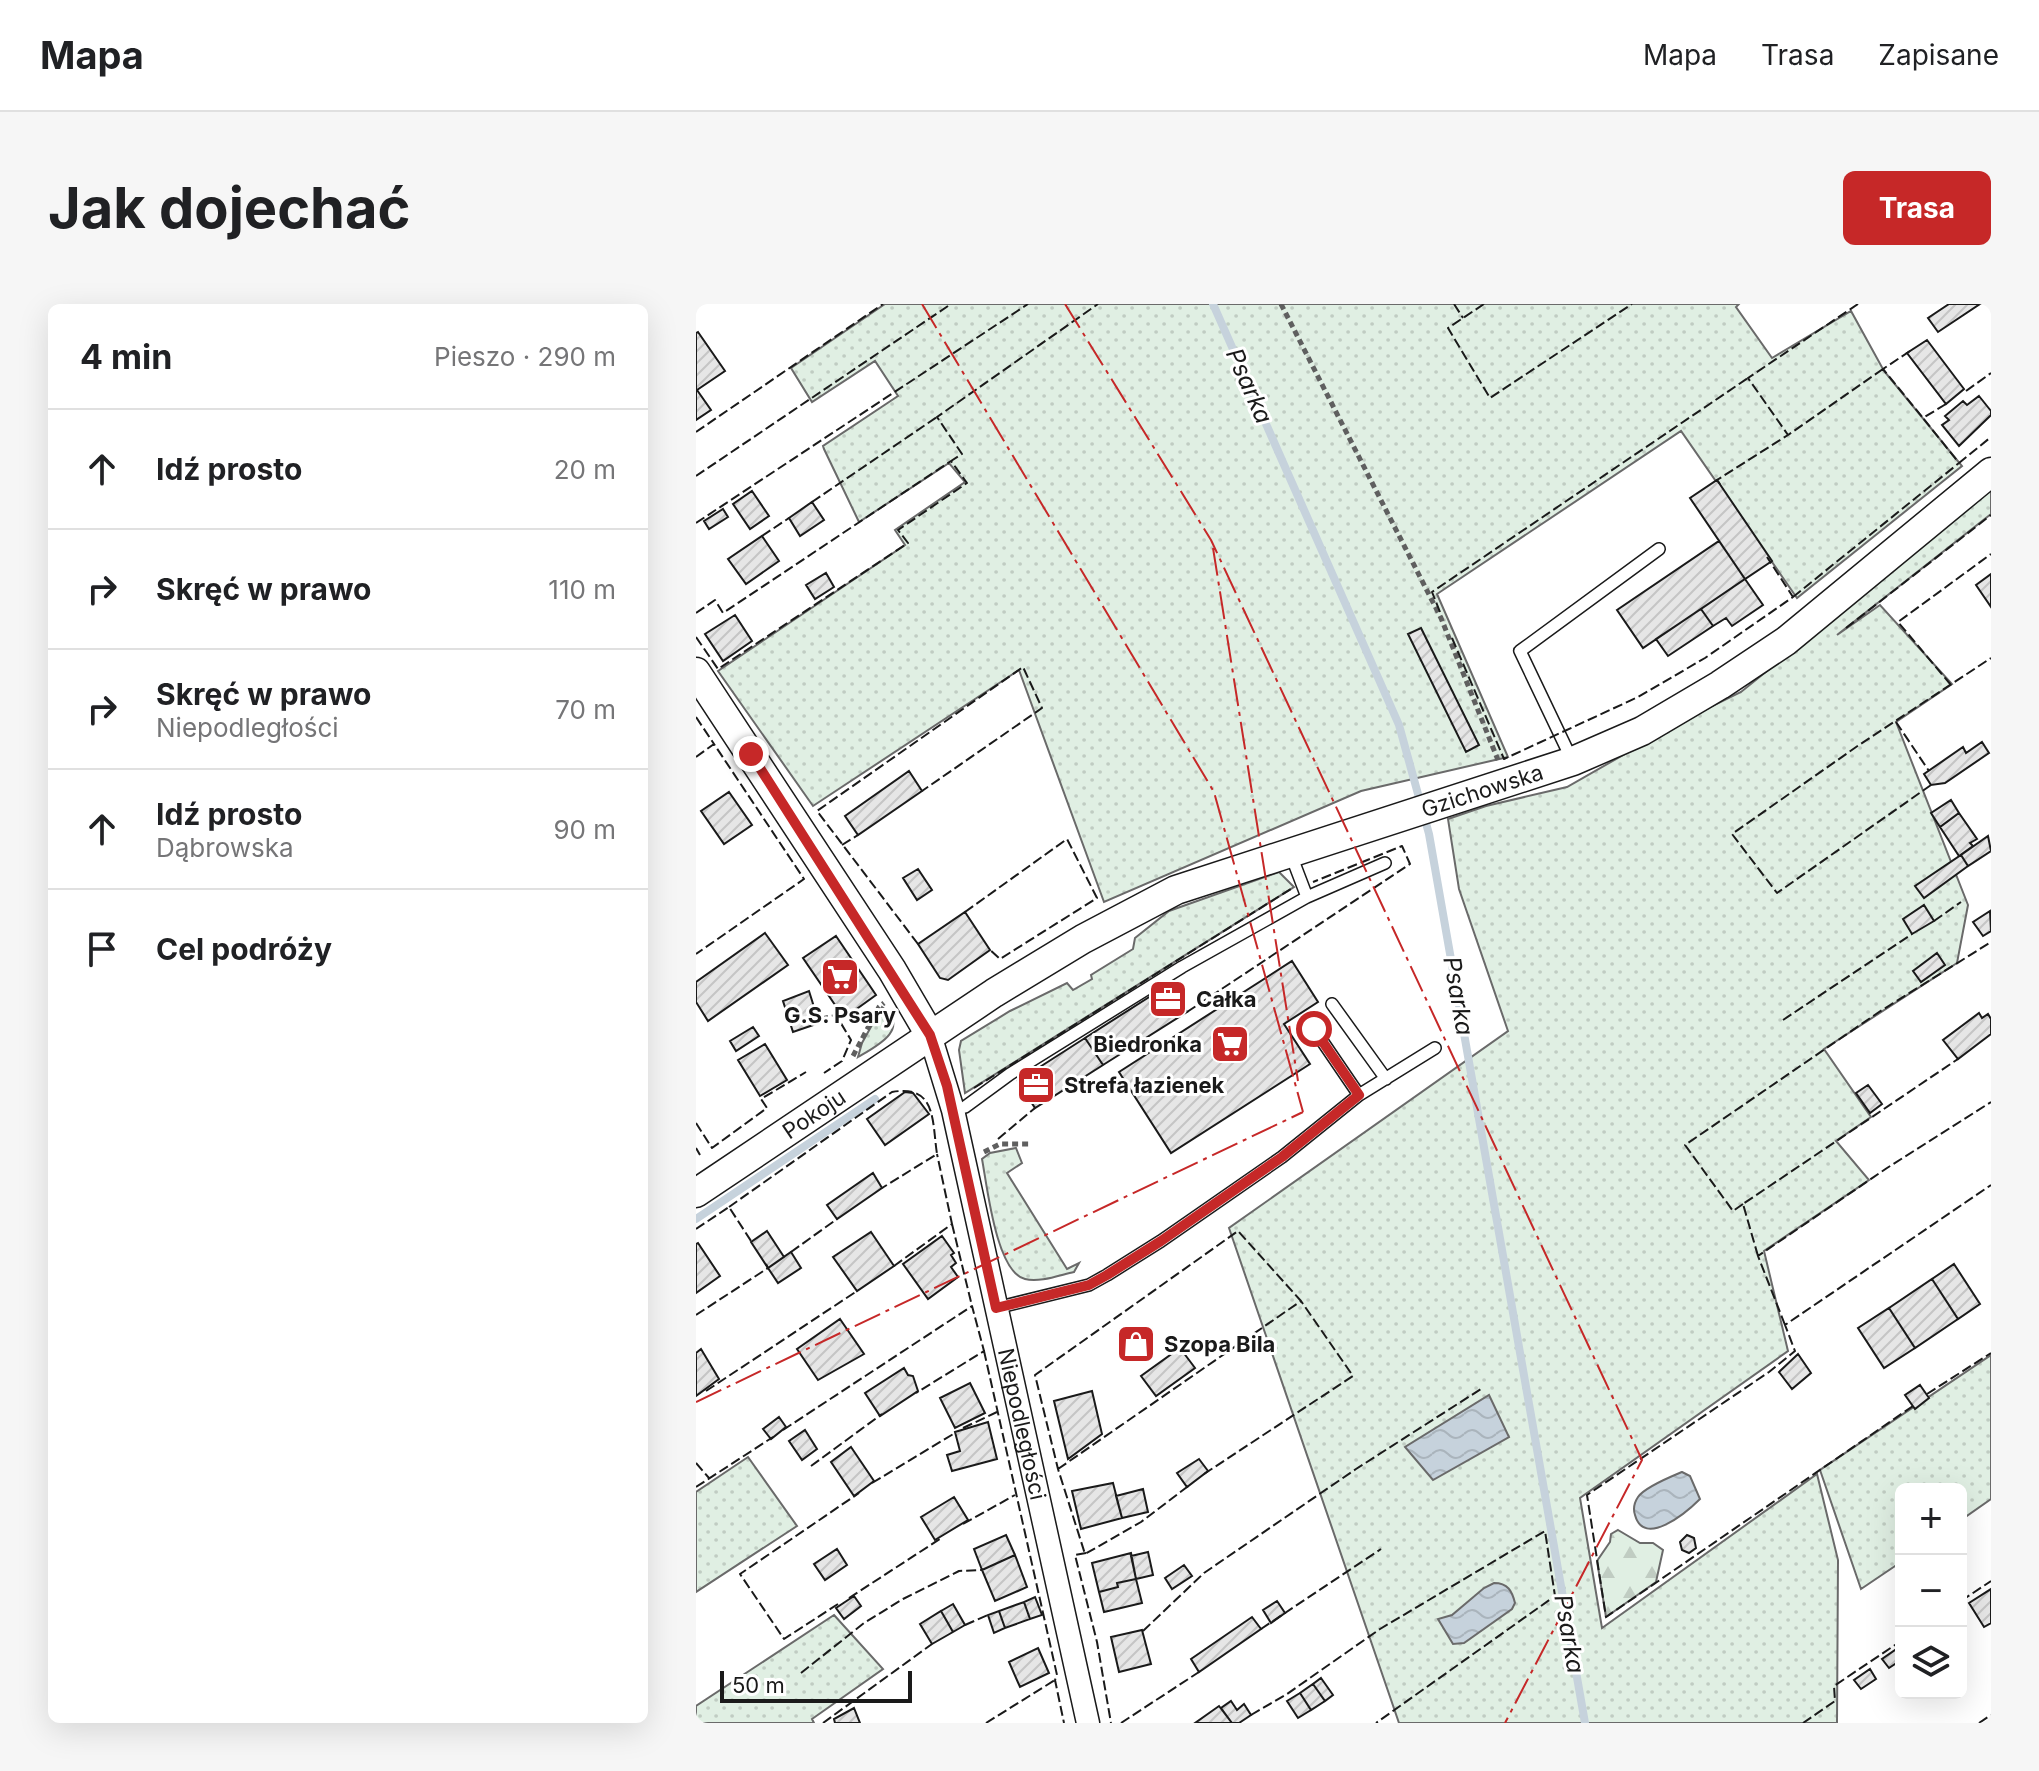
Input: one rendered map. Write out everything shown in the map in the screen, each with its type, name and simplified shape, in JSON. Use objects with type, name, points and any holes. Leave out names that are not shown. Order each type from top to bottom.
[{"type":"street","name":"Gzichowska","points":[[930,1035],[1083,939],[1176,890],[1573,761],[1642,731],[1786,641],[1991,472]]},
{"type":"street","points":[[696,672],[892,970],[930,1035]]},
{"type":"street","name":"Niepodległości","points":[[930,1035],[953,1110],[1088,1723]]},
{"type":"street","name":"Pokoju","points":[[698,1187],[930,1035]]},
{"type":"lane","points":[[1573,761],[1520,651],[1659,549]]},
{"type":"lane","points":[[1290,853],[1307,897]]},
{"type":"lane","points":[[953,1110],[965,1107],[1010,1074],[1182,967],[1307,897],[1385,863]]},
{"type":"lane","points":[[1332,1004],[1386,1079]]},
{"type":"lane","points":[[1314,1029],[1359,1095]]},
{"type":"lane","points":[[996,1308],[1089,1285],[1107,1275],[1282,1157],[1359,1095],[1435,1048]]},
{"type":"path","points":[[1281,304],[1441,618],[1501,768],[1504,784]]},
{"type":"path","points":[[851,1061],[879,1007],[888,1000],[893,1007]]},
{"type":"green space","points":[[885,304],[1739,304],[1736,307],[1772,358],[1851,311],[1884,371],[1962,466],[1797,598],[1681,431],[1437,594],[1508,757],[1361,791],[1104,902],[1019,670],[813,806],[718,671],[905,545],[895,530],[965,482],[949,463],[859,522],[824,449],[823,446],[898,396],[875,361],[812,402],[791,368]]},
{"type":"green space","points":[[1991,490],[1991,514],[1837,635],[1880,605],[1952,684],[1896,722],[1968,905],[1957,963],[1824,1049],[1871,1117],[1836,1141],[1869,1180],[1764,1251],[1788,1351],[1580,1498],[1602,1628],[1817,1474],[1838,1560],[1837,1723],[1399,1723],[1229,1228],[1508,1031],[1459,889],[1448,819],[1486,806],[1567,787],[1688,718],[1741,692]]},
{"type":"green space","points":[[1279,872],[1294,887],[965,1093],[959,1050],[961,1041],[1010,1011],[1067,983],[1073,990],[1092,979],[1091,975],[1133,949],[1135,938],[1169,911]]},
{"type":"green space","points":[[882,1007],[890,1015],[892,1030],[881,1043],[858,1057],[862,1043]]},
{"type":"green space","points":[[1016,1148],[1022,1163],[1007,1173],[1067,1269],[1079,1263],[1074,1272],[1031,1280],[1015,1273],[1007,1261],[994,1226],[982,1159],[990,1153]]},
{"type":"green space","points":[[1991,1355],[1991,1499],[1967,1516],[1967,1483],[1895,1483],[1895,1566],[1861,1589],[1820,1470]]},
{"type":"green space","points":[[748,1457],[797,1526],[696,1592],[696,1492]]},
{"type":"green space","points":[[1618,1530],[1640,1543],[1653,1543],[1663,1550],[1656,1582],[1606,1617],[1597,1561],[1610,1542],[1611,1534]]},
{"type":"green space","points":[[834,1615],[883,1669],[812,1719],[814,1723],[696,1723],[696,1706]]},
{"type":"water","points":[[1489,1395],[1509,1437],[1433,1480],[1405,1447]]},
{"type":"water","points":[[1682,1472],[1690,1476],[1700,1499],[1666,1525],[1647,1528],[1640,1524],[1634,1510],[1641,1493]]},
{"type":"water","points":[[1494,1583],[1503,1584],[1511,1591],[1515,1603],[1512,1609],[1464,1643],[1453,1644],[1438,1619],[1452,1615]]},
{"type":"building","points":[[1949,304],[1980,304],[1938,332],[1928,318]]},
{"type":"building","points":[[696,333],[725,371],[697,390],[711,410],[696,420]]},
{"type":"building","points":[[1927,340],[1964,389],[1946,404],[1907,353]]},
{"type":"building","points":[[1979,396],[1991,415],[1959,446],[1942,425],[1949,420],[1945,416],[1963,401],[1967,405]]},
{"type":"building","points":[[1717,480],[1772,561],[1745,579],[1690,498]]},
{"type":"building","points":[[752,491],[769,516],[750,529],[733,504]]},
{"type":"building","points":[[812,502],[824,520],[800,536],[789,518]]},
{"type":"building","points":[[723,509],[728,517],[709,529],[704,521]]},
{"type":"building","points":[[762,536],[779,561],[746,584],[728,559]]},
{"type":"building","points":[[1719,541],[1745,579],[1643,648],[1617,610]]},
{"type":"building","points":[[826,573],[834,587],[815,599],[806,585]]},
{"type":"building","points":[[1991,574],[1991,607],[1976,585]]},
{"type":"building","points":[[1745,579],[1763,605],[1732,626],[1726,618],[1713,626],[1701,609]]},
{"type":"building","points":[[1701,609],[1713,626],[1668,656],[1656,639]]},
{"type":"building","points":[[735,615],[752,641],[723,661],[705,634]]},
{"type":"building","points":[[1421,628],[1479,745],[1466,752],[1408,634]]},
{"type":"building","points":[[1982,742],[1989,753],[1945,783],[1931,785],[1924,774],[1963,747],[1966,753]]},
{"type":"building","points":[[909,771],[922,791],[858,835],[845,816]]},
{"type":"building","points":[[729,792],[752,825],[724,844],[701,811]]},
{"type":"building","points":[[1951,800],[1959,813],[1940,827],[1931,813]]},
{"type":"building","points":[[1959,813],[1977,839],[1959,856],[1940,827]]},
{"type":"building","points":[[1988,836],[1991,851],[1968,866],[1961,855]]},
{"type":"building","points":[[1961,855],[1968,866],[1924,898],[1915,886]]},
{"type":"building","points":[[918,869],[932,890],[917,900],[903,878]]},
{"type":"building","points":[[1924,905],[1934,921],[1912,934],[1903,919]]},
{"type":"building","points":[[1990,911],[1991,931],[1983,936],[1973,922]]},
{"type":"building","points":[[965,912],[990,950],[948,980],[940,978],[918,944]]},
{"type":"building","points":[[765,933],[788,965],[708,1021],[696,1002],[696,982]]},
{"type":"building","name":"G.S. Psary","points":[[836,936],[876,995],[844,1018],[803,958]]},
{"type":"building","points":[[1937,953],[1945,965],[1921,982],[1913,971]]},
{"type":"building","name":"Biedronka","points":[[1292,961],[1318,1002],[1284,1024],[1310,1064],[1171,1153],[1119,1072]]},
{"type":"building","points":[[1168,985],[1187,1012],[1103,1065],[1085,1038]]},
{"type":"building","points":[[809,991],[819,1023],[793,1032],[783,1001]]},
{"type":"building","points":[[1979,1013],[1982,1018],[1988,1014],[1991,1019],[1991,1034],[1958,1059],[1943,1040]]},
{"type":"building","points":[[753,1027],[759,1036],[736,1051],[730,1041]]},
{"type":"building","points":[[1085,1038],[1103,1065],[1035,1108],[1018,1081]]},
{"type":"building","points":[[765,1044],[787,1080],[760,1096],[738,1060]]},
{"type":"building","points":[[1868,1085],[1882,1104],[1870,1113],[1856,1093]]},
{"type":"building","points":[[905,1092],[913,1093],[929,1114],[885,1145],[867,1119]]},
{"type":"building","points":[[873,1173],[882,1188],[837,1219],[827,1205]]},
{"type":"building","points":[[767,1231],[784,1257],[768,1268],[751,1242]]},
{"type":"building","points":[[871,1232],[894,1266],[857,1291],[833,1257]]},
{"type":"building","points":[[942,1236],[954,1253],[951,1255],[956,1263],[951,1267],[958,1277],[928,1299],[903,1264]]},
{"type":"building","points":[[696,1244],[720,1276],[696,1293]]},
{"type":"building","points":[[791,1252],[801,1268],[778,1283],[768,1268]]},
{"type":"building","points":[[1954,1264],[1980,1304],[1958,1319],[1932,1279]]},
{"type":"building","points":[[1932,1279],[1958,1319],[1915,1348],[1889,1308]]},
{"type":"building","points":[[1889,1308],[1915,1348],[1884,1368],[1858,1328]]},
{"type":"building","points":[[840,1319],[864,1354],[818,1380],[797,1349]]},
{"type":"building","points":[[1180,1348],[1195,1368],[1156,1396],[1141,1376]]},
{"type":"building","points":[[701,1349],[719,1379],[696,1396],[696,1353]]},
{"type":"building","points":[[1798,1354],[1811,1373],[1792,1389],[1779,1372]]},
{"type":"building","points":[[904,1368],[908,1375],[913,1376],[918,1391],[880,1416],[865,1393]]},
{"type":"building","points":[[970,1383],[985,1413],[955,1428],[940,1398]]},
{"type":"building","points":[[1920,1385],[1929,1398],[1915,1409],[1905,1395]]},
{"type":"building","points":[[1092,1391],[1102,1434],[1068,1459],[1054,1401]]},
{"type":"building","points":[[779,1417],[786,1427],[771,1439],[763,1429]]},
{"type":"building","points":[[988,1422],[997,1459],[952,1471],[947,1455],[960,1451],[955,1432]]},
{"type":"building","points":[[805,1430],[817,1449],[802,1460],[789,1441]]},
{"type":"building","points":[[851,1447],[874,1481],[854,1496],[831,1462]]},
{"type":"building","points":[[1199,1459],[1208,1471],[1187,1487],[1177,1473]]},
{"type":"building","points":[[1113,1483],[1122,1518],[1081,1529],[1072,1491]]},
{"type":"building","points":[[1143,1489],[1148,1512],[1122,1518],[1116,1496]]},
{"type":"building","points":[[954,1497],[968,1520],[935,1540],[921,1517]]},
{"type":"building","points":[[1006,1535],[1015,1555],[982,1570],[974,1549]]},
{"type":"building","points":[[1687,1535],[1694,1538],[1696,1548],[1689,1553],[1682,1550],[1680,1542]]},
{"type":"building","points":[[837,1549],[847,1565],[825,1580],[814,1564]]},
{"type":"building","points":[[1148,1552],[1153,1575],[1136,1579],[1131,1556]]},
{"type":"building","points":[[1131,1553],[1136,1579],[1117,1583],[1118,1587],[1099,1592],[1092,1563]]},
{"type":"building","points":[[1015,1555],[1027,1587],[995,1601],[982,1570]]},
{"type":"building","points":[[1184,1565],[1192,1576],[1172,1589],[1165,1578]]},
{"type":"building","points":[[1136,1579],[1142,1603],[1104,1612],[1099,1592],[1118,1587],[1117,1583]]},
{"type":"building","points":[[1991,1589],[1991,1623],[1984,1627],[1969,1603]]},
{"type":"building","points":[[854,1596],[861,1606],[844,1619],[836,1608]]},
{"type":"building","points":[[1035,1597],[1042,1615],[1030,1619],[1024,1602]]},
{"type":"building","points":[[1277,1601],[1285,1613],[1271,1623],[1263,1610]]},
{"type":"building","points":[[1024,1602],[1030,1619],[1005,1628],[999,1611]]},
{"type":"building","points":[[953,1604],[965,1625],[953,1632],[941,1611]]},
{"type":"building","points":[[941,1611],[953,1632],[932,1644],[920,1624]]},
{"type":"building","points":[[999,1611],[1005,1628],[994,1633],[988,1615]]},
{"type":"building","points":[[1252,1617],[1261,1629],[1199,1672],[1191,1659]]},
{"type":"building","points":[[1142,1630],[1151,1664],[1119,1672],[1111,1637]]},
{"type":"building","points":[[1038,1648],[1049,1673],[1020,1687],[1009,1662]]},
{"type":"building","points":[[1895,1650],[1895,1664],[1889,1668],[1882,1659]]},
{"type":"building","points":[[1870,1669],[1876,1679],[1861,1689],[1854,1680]]},
{"type":"building","points":[[1321,1678],[1333,1695],[1325,1701],[1313,1684]]},
{"type":"building","points":[[1313,1684],[1325,1701],[1311,1710],[1300,1693]]},
{"type":"building","points":[[1300,1693],[1311,1710],[1298,1718],[1287,1701]]},
{"type":"building","points":[[1231,1701],[1237,1710],[1244,1704],[1251,1715],[1239,1723],[1232,1723],[1221,1708]]},
{"type":"building","points":[[1219,1706],[1232,1723],[1195,1723]]},
{"type":"building","points":[[854,1708],[860,1723],[835,1723],[834,1719]]},
{"type":"waterway","name":"Psarka","points":[[1213,304],[1399,725],[1429,834],[1585,1723]]},
{"type":"waterway","points":[[696,1219],[875,1099]]},
{"type":"fence","points":[[696,432],[883,304]]},
{"type":"fence","points":[[696,476],[951,304]]},
{"type":"fence","points":[[696,523],[1028,304]]},
{"type":"fence","points":[[696,637],[718,669],[908,543],[898,530],[967,483],[951,461],[962,454],[937,417],[1098,304]]},
{"type":"fence","points":[[1454,304],[1463,318]]},
{"type":"fence","points":[[1484,304],[1448,328],[1490,398],[1632,304]]},
{"type":"fence","points":[[1858,304],[1748,378],[1788,435],[1883,369]]},
{"type":"fence","points":[[1910,351],[1883,369],[1923,418]]},
{"type":"fence","points":[[1966,391],[1991,373]]},
{"type":"fence","points":[[1440,612],[1432,592],[1748,378]]},
{"type":"fence","points":[[1946,404],[1923,418],[1959,463],[1991,437]]},
{"type":"fence","points":[[812,502],[937,417]]},
{"type":"fence","points":[[1720,484],[1717,480],[1788,435]]},
{"type":"fence","points":[[696,613],[715,600],[723,613],[951,461]]},
{"type":"fence","points":[[1793,597],[1959,463]]},
{"type":"fence","points":[[1846,628],[1991,515]]},
{"type":"fence","points":[[762,536],[789,518]]},
{"type":"fence","points":[[1951,685],[1898,622],[1991,554]]},
{"type":"fence","points":[[1452,638],[1504,759],[1638,697],[1705,658],[1793,597],[1767,557]]},
{"type":"fence","points":[[1931,785],[1777,893],[1732,834],[1991,658]]},
{"type":"fence","points":[[918,944],[817,811],[1023,667],[1042,708],[922,791]]},
{"type":"fence","points":[[696,717],[714,744]]},
{"type":"fence","points":[[1896,722],[1929,771]]},
{"type":"fence","points":[[696,757],[714,744],[804,879],[696,954]]},
{"type":"fence","points":[[842,845],[858,835]]},
{"type":"fence","points":[[965,912],[1067,839],[1097,898],[1000,959],[989,949]]},
{"type":"fence","points":[[1187,1012],[1410,864],[1402,846],[1313,882]]},
{"type":"fence","points":[[974,1088],[1294,887]]},
{"type":"fence","points":[[1934,921],[1961,902]]},
{"type":"fence","points":[[1783,1020],[1912,934]]},
{"type":"fence","points":[[1743,1204],[1733,1211],[1685,1145],[1879,1012],[1991,942]]},
{"type":"fence","points":[[818,1018],[836,1015],[851,1040],[842,1061],[824,1073]]},
{"type":"fence","points":[[1758,1256],[1743,1204],[1958,1059]]},
{"type":"fence","points":[[696,1123],[712,1148],[767,1108],[761,1099],[806,1072]]},
{"type":"fence","points":[[729,1207],[892,1092],[917,1094],[930,1108],[937,1154],[882,1188]]},
{"type":"fence","points":[[1785,1325],[1758,1256],[1991,1102]]},
{"type":"fence","points":[[998,1139],[1035,1108]]},
{"type":"fence","points":[[696,1148],[700,1155]]},
{"type":"fence","points":[[894,1266],[952,1224],[937,1154]]},
{"type":"fence","points":[[1913,1406],[1606,1617],[1587,1495],[1769,1372],[1795,1351],[1785,1325],[1991,1185]]},
{"type":"fence","points":[[696,1229],[729,1207],[753,1244]]},
{"type":"fence","points":[[791,1252],[837,1219]]},
{"type":"fence","points":[[952,1224],[972,1306]]},
{"type":"fence","points":[[1058,1469],[1301,1301],[1238,1231],[1035,1375],[1058,1469],[1085,1554],[1141,1522],[1191,1484]]},
{"type":"fence","points":[[696,1315],[768,1268],[766,1264]]},
{"type":"fence","points":[[706,1391],[857,1291]]},
{"type":"fence","points":[[1204,1474],[1353,1376],[1301,1301]]},
{"type":"fence","points":[[783,1430],[972,1306],[984,1351],[916,1393]]},
{"type":"fence","points":[[984,1351],[1057,1675],[1055,1680],[1064,1723]]},
{"type":"fence","points":[[1927,1394],[1991,1353]]},
{"type":"fence","points":[[1143,1631],[1204,1573],[1356,1469],[1481,1389]]},
{"type":"fence","points":[[963,1428],[997,1412]]},
{"type":"fence","points":[[811,1466],[882,1414]]},
{"type":"fence","points":[[872,1483],[955,1433]]},
{"type":"fence","points":[[696,1487],[773,1437]]},
{"type":"fence","points":[[696,1463],[709,1478]]},
{"type":"fence","points":[[838,1604],[784,1639],[740,1574],[859,1493]]},
{"type":"fence","points":[[963,1524],[1015,1495]]},
{"type":"fence","points":[[1251,1715],[1287,1694],[1380,1629],[1545,1531],[1555,1596],[1376,1723]]},
{"type":"fence","points":[[849,1598],[943,1537]]},
{"type":"fence","points":[[1261,1629],[1381,1549]]},
{"type":"fence","points":[[1086,1553],[1075,1555],[1097,1642],[1111,1723]]},
{"type":"fence","points":[[801,1673],[864,1623],[903,1599],[959,1571],[982,1570]]},
{"type":"fence","points":[[1967,1597],[1991,1581]]},
{"type":"fence","points":[[965,1625],[988,1615]]},
{"type":"fence","points":[[823,1723],[932,1644]]},
{"type":"fence","points":[[1803,1723],[1835,1701],[1834,1686],[1895,1645]]},
{"type":"fence","points":[[1121,1723],[1199,1672]]},
{"type":"fence","points":[[986,1723],[1055,1680]]},
{"type":"fence","points":[[1979,1723],[1991,1715]]},
{"type":"power","points":[[922,304],[1214,792],[1303,1112]]},
{"type":"power","points":[[1065,304],[1211,540],[1642,1460],[1505,1723]]},
{"type":"power","points":[[1213,548],[1298,1081]]},
{"type":"power","points":[[696,1402],[1303,1112]]},
{"type":"place","name":"G.S. Psary","points":[[840,977]]},
{"type":"place","name":"Całka","points":[[1168,999]]},
{"type":"place","name":"Biedronka","points":[[1230,1044]]},
{"type":"place","name":"Strefa łazienek","points":[[1036,1085]]},
{"type":"place","name":"Szopa Bila","points":[[1136,1344]]},
{"type":"route","points":[[751,754],[892,970],[930,1035],[947,1086],[996,1308],[1089,1285],[1107,1275],[1282,1157],[1359,1095],[1314,1029]]}]
